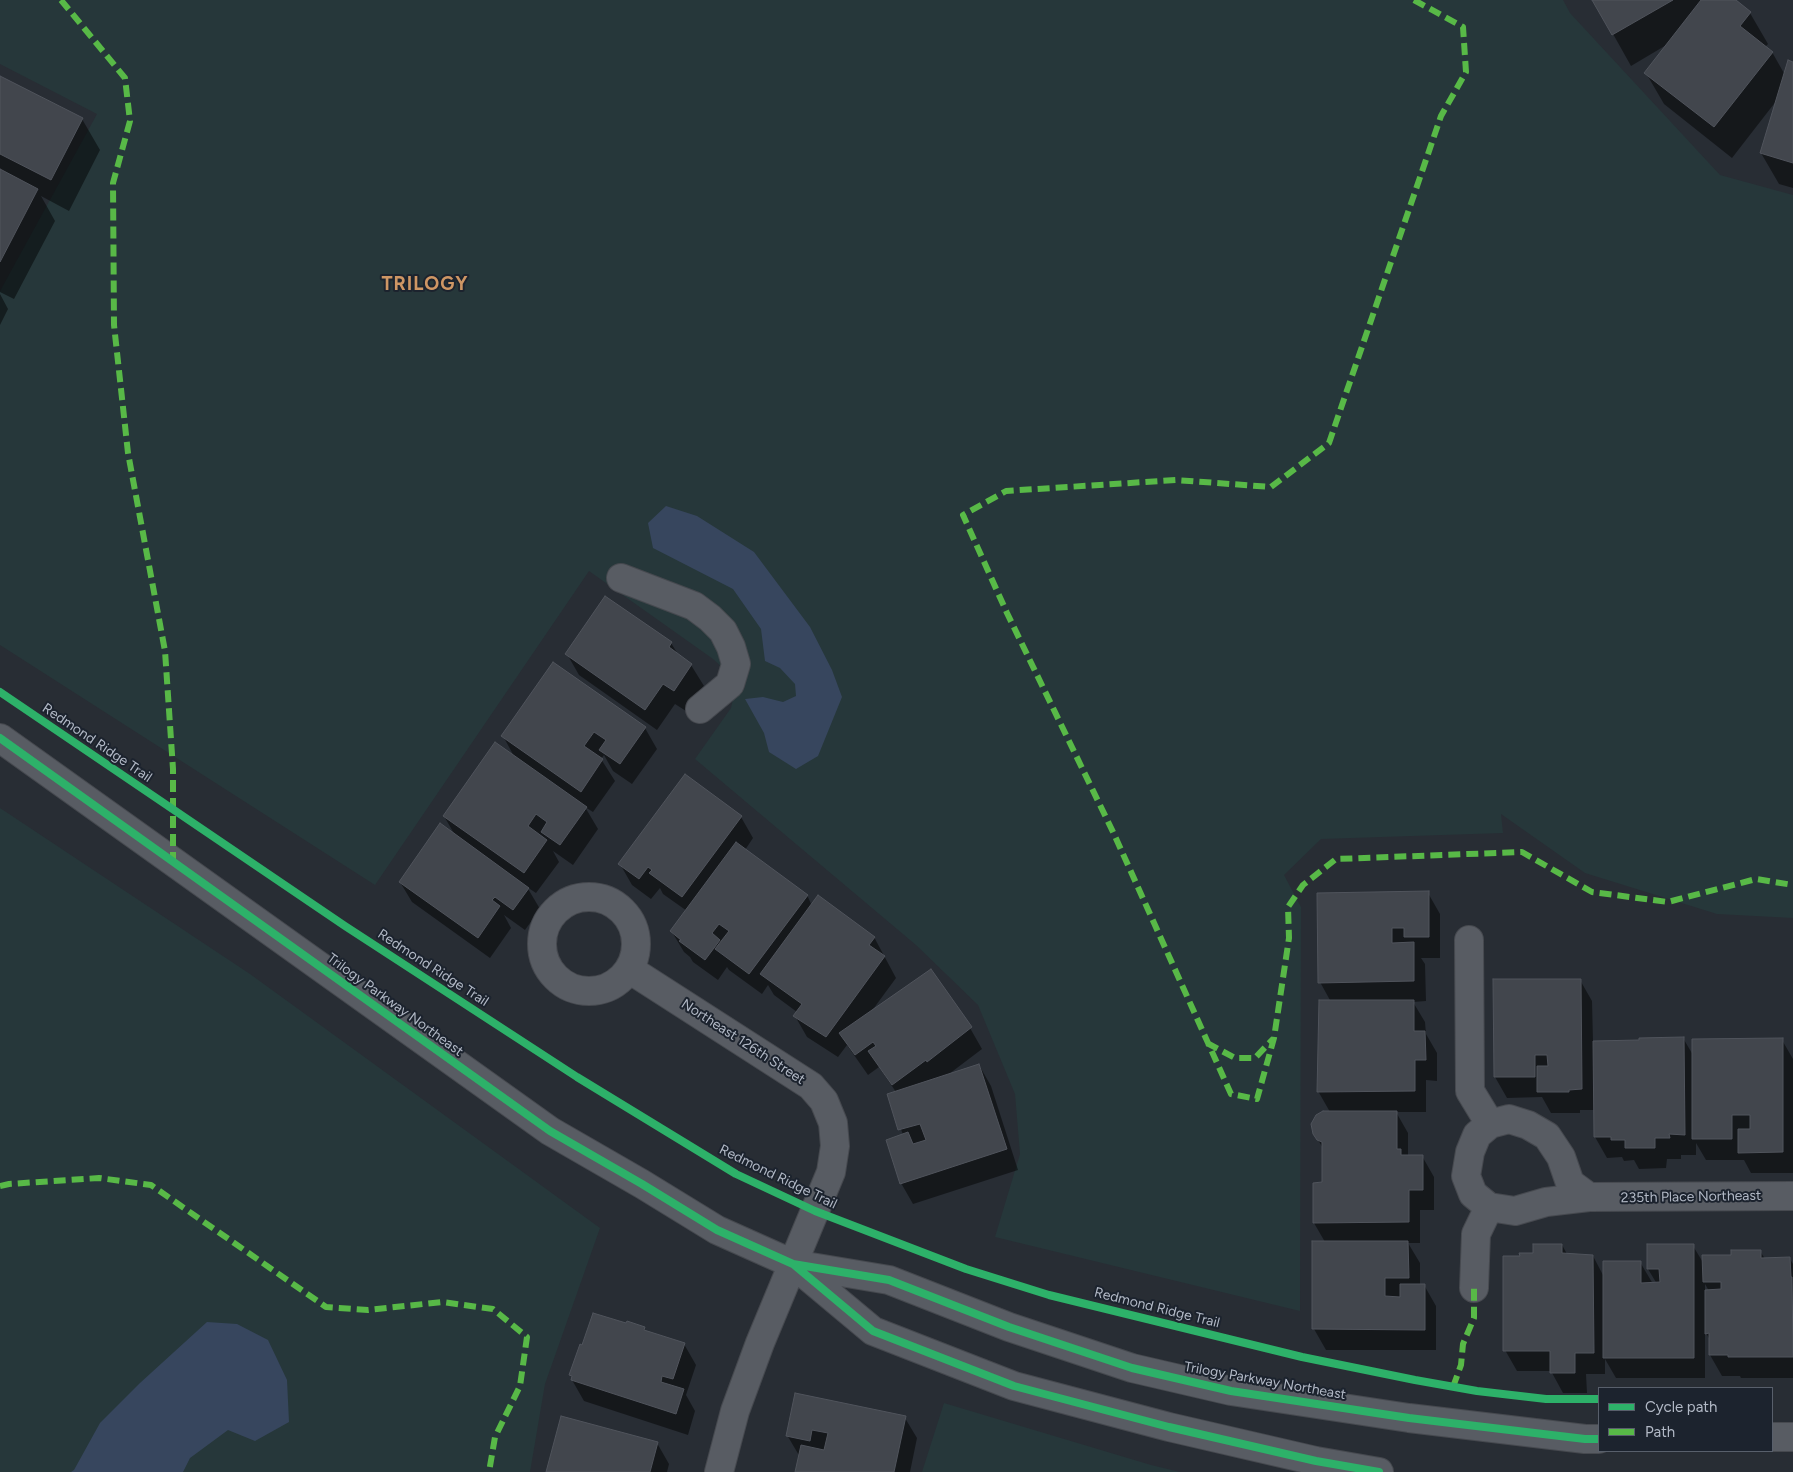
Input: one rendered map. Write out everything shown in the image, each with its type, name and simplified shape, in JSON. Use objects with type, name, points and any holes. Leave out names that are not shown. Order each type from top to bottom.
[{"type":"street","points":[[621,578],[694,606],[710,618],[723,632],[731,647],[736,664],[732,678],[730,684],[700,709]]},
{"type":"street","name":"Trilogy Parkway Northeast","points":[[0,738],[550,1131],[717,1230],[793,1264],[889,1280],[1009,1327],[1132,1368],[1231,1391],[1409,1418],[1598,1439]]},
{"type":"street","points":[[1469,940],[1470,1091],[1490,1124]]},
{"type":"street","name":"Northeast 126th Street","points":[[629,969],[811,1086],[824,1101],[833,1123],[835,1146],[828,1180],[760,1343],[735,1412],[719,1472]]},
{"type":"street","points":[[1474,1288],[1476,1234],[1489,1206],[1473,1194],[1466,1176],[1470,1152],[1477,1135],[1490,1124],[1509,1119],[1547,1136],[1561,1157],[1570,1182],[1589,1198]]},
{"type":"street","name":"235th Place Northeast","points":[[1489,1206],[1515,1211],[1546,1202],[1589,1198],[1793,1196]]},
{"type":"street","name":"Trilogy Parkway Northeast","points":[[793,1264],[872,1331],[1014,1386],[1169,1428],[1316,1461],[1379,1472]]},
{"type":"street","points":[[1773,1437],[1793,1437]]},
{"type":"shaded area","points":[[0,0],[1563,0],[1570,13],[1720,175],[1793,195],[1793,918],[1717,914],[1585,873],[1501,814],[1503,833],[1321,839],[1284,875],[1301,907],[1300,1311],[995,1237],[1020,1154],[1015,1094],[978,1005],[916,945],[695,759],[731,708],[734,695],[745,688],[713,659],[589,571],[375,885],[0,645],[0,291],[97,114],[0,64]]},
{"type":"shaded area","points":[[0,808],[250,974],[600,1228],[545,1384],[530,1472],[0,1472]]},
{"type":"shaded area","points":[[944,1403],[1151,1465],[1180,1472],[922,1472]]},
{"type":"water","points":[[666,506],[697,516],[754,552],[810,627],[832,670],[842,697],[818,756],[796,769],[769,752],[764,733],[745,699],[763,697],[783,702],[796,696],[795,684],[780,668],[765,661],[761,629],[733,589],[653,548],[648,523]]},
{"type":"water","points":[[207,1322],[237,1324],[268,1340],[287,1380],[289,1422],[255,1441],[228,1430],[190,1458],[183,1472],[71,1472],[74,1470],[100,1423],[140,1383]]},
{"type":"building","points":[[1592,0],[1673,0],[1612,35]]},
{"type":"building","points":[[1701,0],[1736,0],[1751,12],[1740,26],[1773,52],[1714,127],[1644,73]]},
{"type":"building","points":[[1788,60],[1793,62],[1793,163],[1760,153]]},
{"type":"building","points":[[0,76],[83,118],[51,180],[0,154]]},
{"type":"building","points":[[0,169],[38,189],[0,262]]},
{"type":"building","points":[[605,596],[672,642],[669,647],[692,664],[674,691],[663,684],[645,710],[565,654]]},
{"type":"building","points":[[553,662],[646,727],[620,764],[599,750],[606,740],[594,732],[584,746],[603,759],[581,792],[501,736]]},
{"type":"building","points":[[495,742],[587,807],[560,845],[541,832],[547,822],[536,814],[528,826],[547,840],[524,873],[443,816]]},
{"type":"building","points":[[685,774],[742,816],[682,897],[649,873],[652,870],[648,867],[639,879],[618,864]]},
{"type":"building","points":[[440,823],[529,888],[513,910],[495,897],[492,900],[500,906],[478,938],[399,882]]},
{"type":"building","points":[[736,842],[808,895],[749,974],[715,949],[729,931],[719,924],[712,933],[720,940],[705,960],[679,941],[681,940],[670,931]]},
{"type":"building","points":[[1429,891],[1429,937],[1404,937],[1404,928],[1392,928],[1392,943],[1414,942],[1414,981],[1318,983],[1317,893]]},
{"type":"building","points":[[818,895],[875,937],[869,945],[885,956],[826,1037],[793,1016],[802,1004],[760,974]]},
{"type":"building","points":[[931,969],[972,1027],[927,1062],[926,1060],[892,1085],[868,1051],[876,1046],[873,1042],[855,1055],[839,1033]]},
{"type":"building","points":[[1493,979],[1581,979],[1582,1089],[1569,1090],[1569,1092],[1537,1092],[1537,1066],[1548,1066],[1547,1055],[1535,1055],[1535,1077],[1494,1077]]},
{"type":"building","points":[[1319,1000],[1414,1000],[1414,1031],[1425,1031],[1426,1060],[1415,1060],[1415,1091],[1317,1092]]},
{"type":"building","points":[[1684,1037],[1685,1135],[1669,1134],[1670,1138],[1655,1138],[1655,1148],[1625,1148],[1625,1140],[1611,1140],[1611,1137],[1594,1137],[1593,1041]]},
{"type":"building","points":[[1783,1038],[1783,1152],[1738,1153],[1738,1129],[1750,1129],[1750,1115],[1732,1115],[1732,1139],[1692,1139],[1692,1039]]},
{"type":"building","points":[[979,1064],[1007,1149],[900,1184],[886,1140],[908,1132],[913,1144],[926,1140],[920,1124],[898,1130],[887,1094]]},
{"type":"building","points":[[1323,1111],[1397,1111],[1397,1149],[1401,1149],[1401,1155],[1423,1155],[1423,1190],[1409,1190],[1409,1222],[1313,1223],[1313,1183],[1322,1182],[1322,1142],[1317,1140],[1313,1134],[1311,1124],[1316,1115]]},
{"type":"building","points":[[1312,1241],[1408,1241],[1409,1278],[1385,1278],[1385,1296],[1400,1297],[1400,1284],[1425,1284],[1425,1330],[1312,1329]]},
{"type":"building","points":[[1533,1244],[1562,1244],[1562,1253],[1593,1255],[1594,1353],[1575,1353],[1575,1373],[1550,1373],[1550,1351],[1503,1351],[1503,1256],[1520,1256],[1519,1253],[1533,1253]]},
{"type":"building","points":[[1647,1244],[1694,1244],[1694,1358],[1603,1358],[1603,1261],[1641,1261],[1641,1283],[1660,1282],[1659,1269],[1647,1269]]},
{"type":"building","points":[[1731,1250],[1761,1250],[1761,1258],[1790,1257],[1793,1357],[1728,1357],[1728,1355],[1709,1355],[1709,1333],[1705,1334],[1705,1290],[1721,1289],[1721,1282],[1703,1282],[1702,1255],[1731,1255]]},
{"type":"building","points":[[593,1313],[626,1323],[627,1321],[645,1327],[644,1330],[685,1343],[673,1379],[662,1376],[661,1382],[684,1389],[676,1414],[571,1380],[572,1376],[569,1375]]},
{"type":"building","points":[[795,1393],[906,1416],[894,1472],[795,1472],[801,1445],[824,1450],[828,1433],[812,1430],[810,1441],[786,1436]]},
{"type":"building","points":[[561,1416],[658,1442],[650,1472],[546,1472]]},
{"type":"marked path","points":[[61,0],[125,78],[130,121],[113,183],[114,325],[128,453],[165,651],[173,769],[173,861]]},
{"type":"marked path","points":[[1414,0],[1463,27],[1466,72],[1441,116],[1329,443],[1271,487],[1176,480],[1006,491],[963,515],[1007,613],[1114,834],[1231,1094],[1257,1099],[1274,1038],[1289,938],[1288,907],[1303,885],[1336,859],[1522,852],[1592,892],[1668,902],[1756,879],[1793,885]]},
{"type":"marked path","points":[[1207,1043],[1235,1058],[1255,1058],[1273,1039]]},
{"type":"marked path","points":[[0,1186],[99,1178],[151,1185],[326,1307],[368,1310],[442,1302],[493,1309],[527,1337],[520,1386],[495,1437],[489,1472]]},
{"type":"marked path","points":[[1453,1387],[1461,1365],[1463,1344],[1474,1318],[1474,1288]]},
{"type":"cycle path","name":"Redmond Ridge Trail","points":[[0,692],[345,926],[577,1077],[736,1174],[815,1211],[966,1269],[1049,1295],[1302,1357],[1477,1391],[1546,1399],[1598,1399]]},
{"type":"cycle path","points":[[0,738],[550,1131],[717,1230],[793,1264],[889,1280],[1009,1327],[1132,1368],[1231,1391],[1409,1418],[1598,1439]]},
{"type":"cycle path","points":[[793,1264],[873,1331],[1014,1386],[1169,1427],[1316,1461],[1379,1472]]},
{"type":"district","name":"TRILOGY","points":[[425,284]]}]
